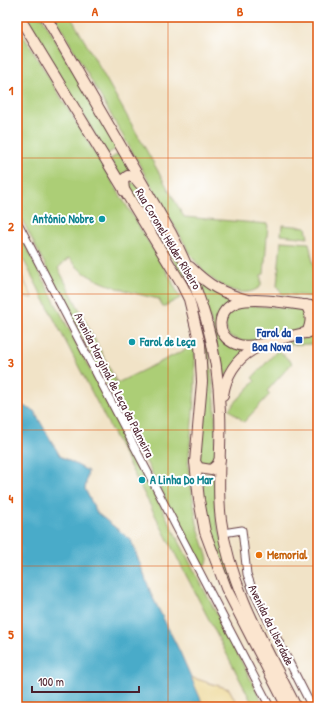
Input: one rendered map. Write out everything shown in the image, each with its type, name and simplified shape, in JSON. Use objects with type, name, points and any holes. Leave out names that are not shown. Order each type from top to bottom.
[{"type":"main road","name":"Rua Coronel Hélder Ribeiro","points":[[19,17],[182,285],[192,310],[200,344],[202,364],[195,462]]},
{"type":"main road","name":"Rua Coronel Hélder Ribeiro","points":[[46,17],[186,263],[208,322],[217,370],[221,457]]},
{"type":"main road","points":[[124,191],[123,180],[128,176],[131,176],[147,193]]},
{"type":"main road","points":[[186,263],[206,282],[217,289],[252,301]]},
{"type":"main road","points":[[318,306],[240,301],[225,309],[220,320],[221,327],[226,338],[238,345],[264,344],[318,330]]},
{"type":"main road","points":[[306,306],[310,313],[311,324],[307,332]]},
{"type":"main road","points":[[220,411],[225,384],[234,366],[244,356],[264,344]]},
{"type":"main road","points":[[195,462],[199,468],[211,470],[217,465],[221,457]]},
{"type":"main road","name":"Avenida da Liberdade","points":[[221,457],[219,489],[223,533],[243,601],[296,707]]},
{"type":"main road","name":"Avenida da Liberdade","points":[[195,462],[201,516],[213,558],[226,588],[287,707]]},
{"type":"street","name":"Avenida Marginal de Leça da Palmeira","points":[[17,220],[270,707]]},
{"type":"street","points":[[223,533],[242,530],[247,574],[253,591],[312,707]]},
{"type":"green space","points":[[24,17],[42,17],[117,148],[107,154]]},
{"type":"green space","points":[[55,17],[71,17],[184,217],[268,224],[264,274],[261,275],[261,286],[246,292],[238,292],[229,289],[213,280],[196,262]]},
{"type":"green space","points":[[17,25],[171,279],[180,298],[163,307],[159,299],[119,288],[89,276],[78,268],[69,258],[58,268],[117,383],[195,345],[195,390],[188,466],[197,524],[208,559],[204,566],[200,565],[197,561],[17,210]]},
{"type":"green space","points":[[120,153],[131,171],[126,171],[120,177],[110,159]]},
{"type":"green space","points":[[129,182],[136,184],[164,230],[186,274],[207,336],[215,402],[216,459],[209,464],[201,462],[199,459],[206,369],[203,332],[188,288],[165,246],[127,187]]},
{"type":"green space","points":[[282,225],[306,227],[308,238],[281,235]]},
{"type":"green space","points":[[17,231],[265,707],[254,707],[17,247],[17,241],[21,239]]},
{"type":"green space","points":[[281,241],[309,243],[318,286],[318,297],[282,294],[277,286]]},
{"type":"green space","points":[[197,279],[234,299],[218,329],[246,350],[222,381],[213,329]]},
{"type":"green space","points":[[244,305],[299,309],[303,311],[307,319],[304,327],[300,329],[247,343],[229,336],[226,325],[227,316],[230,312],[233,309]]},
{"type":"green space","points":[[318,335],[318,344],[276,345]]},
{"type":"green space","points":[[278,350],[292,363],[267,391],[270,394],[244,422],[229,409],[255,381],[252,378]]},
{"type":"green space","points":[[199,474],[215,474],[217,523],[248,620],[237,603],[206,522]]},
{"type":"sand","points":[[17,267],[33,298],[17,296]]},
{"type":"sand","points":[[190,677],[229,689],[239,707],[202,707],[201,700]]},
{"type":"water","points":[[17,403],[34,411],[60,456],[88,471],[85,489],[97,513],[131,540],[152,596],[180,652],[201,700],[202,707],[17,707]]},
{"type":"place","name":"António Nobre","points":[[102,219]]},
{"type":"place","name":"Farol da Boa Nova","points":[[299,340]]},
{"type":"place","name":"Farol de Leça","points":[[132,342]]},
{"type":"place","name":"A Linha Do Mar","points":[[142,480]]},
{"type":"place","name":"Memorial","points":[[259,555]]}]
